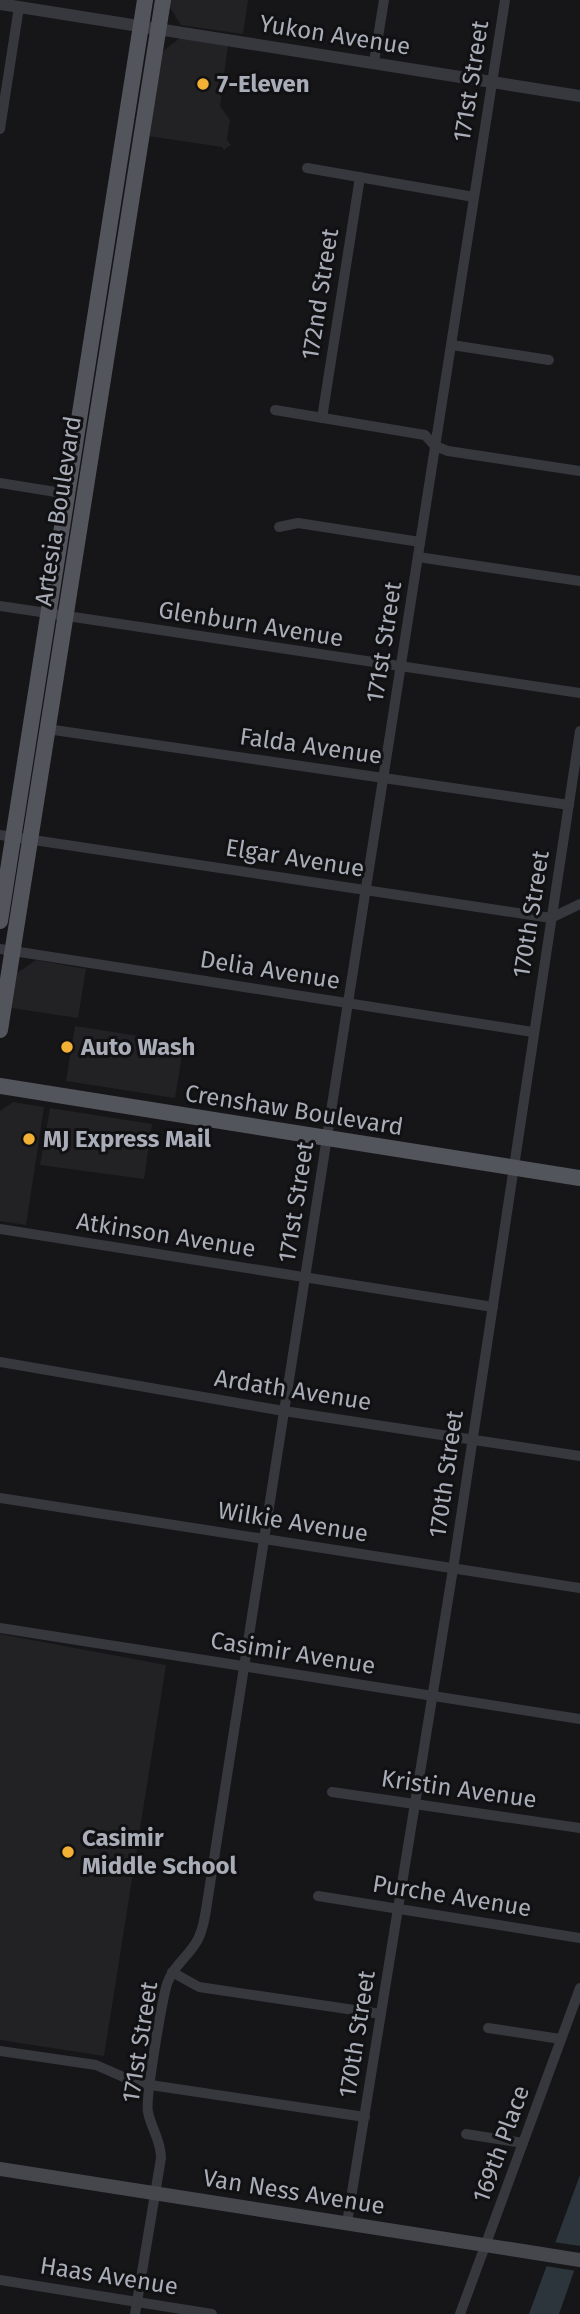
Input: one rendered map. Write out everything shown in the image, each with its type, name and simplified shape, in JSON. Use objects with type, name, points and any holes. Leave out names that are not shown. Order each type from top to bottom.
[{"type":"main road","name":"Artesia Boulevard","points":[[0,1030],[6,950],[30,840],[47,729],[68,494],[145,0]]},
{"type":"main road","name":"Artesia Boulevard","points":[[0,921],[7,836],[57,615],[163,0]]},
{"type":"main road","name":"Crenshaw Boulevard","points":[[0,1087],[580,1178]]},
{"type":"main road","name":"Van Ness Avenue","points":[[0,2169],[580,2260]]},
{"type":"street","points":[[374,62],[384,0]]},
{"type":"street","name":"171st Street","points":[[135,2314],[161,2147],[148,2112],[150,2085],[166,1988],[172,1972],[196,1942],[205,1921],[505,0]]},
{"type":"street","name":"Yukon Avenue","points":[[0,4],[580,96]]},
{"type":"street","points":[[0,129],[19,7]]},
{"type":"street","points":[[307,168],[474,197]]},
{"type":"street","name":"172nd Street","points":[[322,418],[360,177]]},
{"type":"street","points":[[452,345],[549,360]]},
{"type":"street","points":[[275,410],[425,435],[435,446],[448,451],[580,471]]},
{"type":"street","points":[[0,483],[68,494]]},
{"type":"street","points":[[279,527],[298,523],[421,542]]},
{"type":"street","points":[[418,556],[580,581]]},
{"type":"street","name":"Glenburn Avenue","points":[[0,606],[580,692]]},
{"type":"street","name":"Falda Avenue","points":[[47,729],[569,805]]},
{"type":"street","name":"170th Street","points":[[347,2223],[453,1569],[580,731]]},
{"type":"street","name":"Elgar Avenue","points":[[7,836],[551,918]]},
{"type":"street","points":[[551,918],[580,904]]},
{"type":"street","name":"Delia Avenue","points":[[6,950],[534,1032]]},
{"type":"street","name":"Atkinson Avenue","points":[[0,1229],[493,1307]]},
{"type":"street","name":"Ardath Avenue","points":[[0,1362],[284,1411],[580,1455]]},
{"type":"street","name":"Wilkie Avenue","points":[[0,1498],[580,1588]]},
{"type":"street","name":"Casimir Avenue","points":[[0,1628],[580,1719]]},
{"type":"street","name":"Kristin Avenue","points":[[332,1792],[580,1828]]},
{"type":"street","name":"Purche Avenue","points":[[318,1896],[580,1938]]},
{"type":"street","points":[[172,1972],[199,1987],[381,2014]]},
{"type":"street","name":"169th Place","points":[[460,2314],[580,1987]]},
{"type":"street","points":[[488,2028],[561,2039]]},
{"type":"street","points":[[0,2052],[96,2065],[137,2083],[365,2117]]},
{"type":"street","points":[[466,2134],[523,2143]]},
{"type":"street","name":"Haas Avenue","points":[[0,2280],[212,2314]]},
{"type":"shaded area","points":[[170,0],[248,0],[243,34],[181,25],[169,6]]},
{"type":"shaded area","points":[[180,38],[228,45],[220,106],[230,120],[227,140],[231,145],[224,150],[222,147],[148,136],[162,52]]},
{"type":"shaded area","points":[[36,960],[86,969],[78,1018],[11,1008],[17,973]]},
{"type":"shaded area","points":[[75,1026],[184,1043],[175,1098],[66,1081]]},
{"type":"shaded area","points":[[13,1102],[44,1107],[26,1225],[0,1221],[0,1111]]},
{"type":"shaded area","points":[[50,1108],[152,1124],[144,1179],[40,1165]]},
{"type":"shaded area","name":"Casimir Middle School","points":[[0,1634],[166,1665],[104,2056],[0,2040]]},
{"type":"shaded area","points":[[580,2175],[580,2254],[559,2314],[529,2314]]},
{"type":"pier","points":[[553,2242],[580,2246],[577,2271],[545,2266]]},
{"type":"place","name":"7-Eleven","points":[[203,84]]},
{"type":"place","name":"Auto Wash","points":[[67,1047]]},
{"type":"place","name":"MJ Express Mail","points":[[29,1139]]},
{"type":"place","name":"Casimir Middle School","points":[[68,1852]]}]
